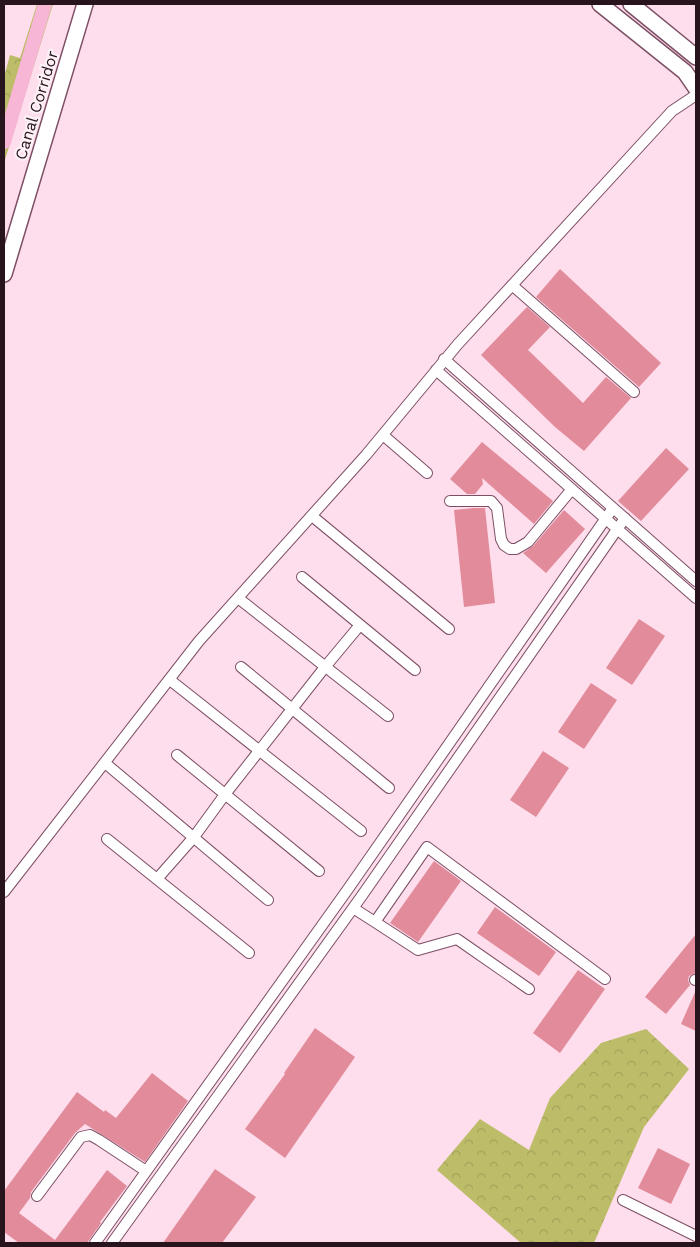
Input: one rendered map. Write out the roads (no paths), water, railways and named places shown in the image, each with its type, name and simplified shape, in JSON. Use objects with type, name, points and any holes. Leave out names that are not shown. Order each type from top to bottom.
[{"type":"main road","name":"Canal Corridor","points":[[4,274],[85,4]]},
{"type":"main road","points":[[600,4],[685,72],[696,88]]},
{"type":"main road","points":[[631,4],[696,57]]},
{"type":"street","points":[[4,892],[199,641],[312,516],[444,359],[512,284],[672,111],[696,95]]},
{"type":"street","points":[[512,284],[634,392]]},
{"type":"street","points":[[444,359],[696,581]]},
{"type":"street","points":[[436,370],[696,598]]},
{"type":"street","points":[[382,435],[427,473]]},
{"type":"street","points":[[450,501],[491,501],[497,508],[501,539],[504,545],[510,549],[516,549],[528,542],[572,489]]},
{"type":"street","points":[[95,1243],[348,889],[613,508]]},
{"type":"street","points":[[312,516],[449,629]]},
{"type":"street","points":[[112,1243],[353,908],[616,528],[625,518]]},
{"type":"street","points":[[302,577],[415,670]]},
{"type":"street","points":[[238,598],[388,716]]},
{"type":"street","points":[[157,879],[194,837],[226,793],[360,625]]},
{"type":"street","points":[[241,667],[389,788]]},
{"type":"street","points":[[170,680],[361,831]]},
{"type":"street","points":[[177,755],[226,793],[319,871]]},
{"type":"street","points":[[105,763],[268,900]]},
{"type":"street","points":[[107,839],[249,953]]},
{"type":"street","points":[[375,922],[426,848],[605,979]]},
{"type":"street","points":[[353,908],[418,950],[457,939],[529,989]]},
{"type":"street","points":[[37,1196],[81,1137],[90,1135],[146,1172]]},
{"type":"street","points":[[624,1200],[696,1236]]},
{"type":"waterway","points":[[4,142],[45,4]]}]
